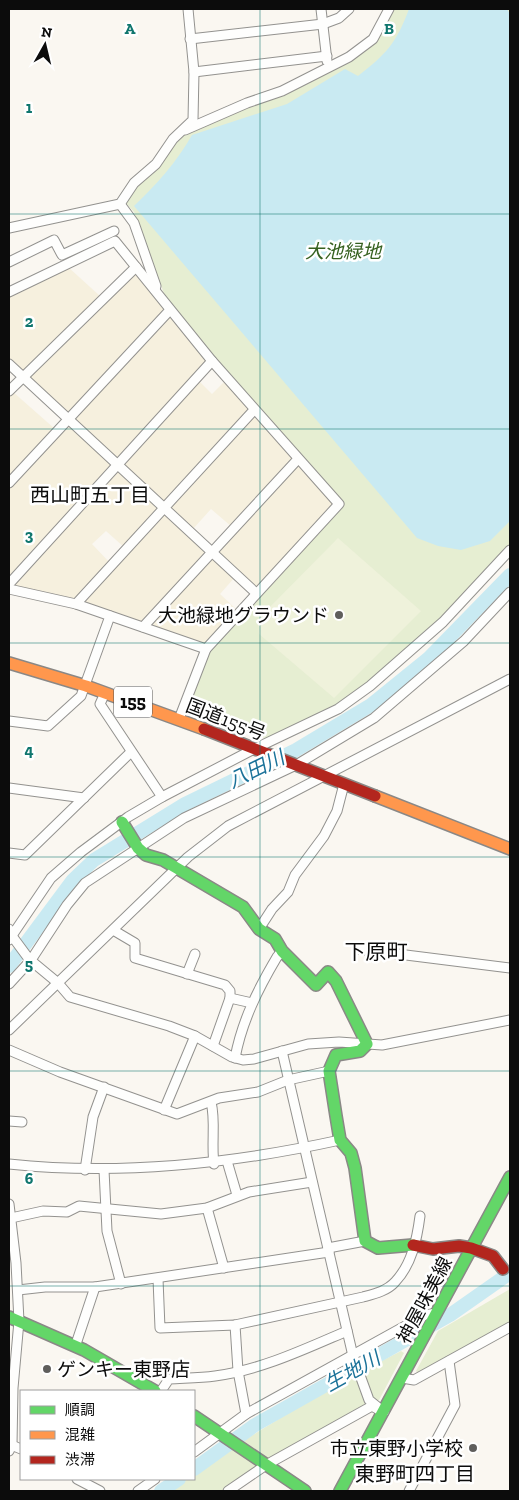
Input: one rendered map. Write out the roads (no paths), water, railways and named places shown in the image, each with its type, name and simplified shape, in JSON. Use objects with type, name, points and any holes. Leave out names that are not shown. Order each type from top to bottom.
[{"type":"main road","name":"国道155号","points":[[9,663],[86,686],[180,719],[510,849]]},
{"type":"main road","points":[[122,822],[138,847],[146,855],[178,868],[242,907],[259,929],[275,939],[282,951],[316,985],[328,972],[336,981],[367,1044],[360,1051],[336,1055],[329,1072],[340,1140],[352,1153],[362,1200],[365,1241],[378,1248],[416,1245],[433,1249],[459,1246],[471,1248],[493,1256],[503,1269]]},
{"type":"main road","name":"神屋味美線","points":[[340,1491],[510,1178]]},
{"type":"main road","points":[[14,1319],[76,1344],[102,1357],[153,1390]]},
{"type":"main road","points":[[195,1417],[305,1491]]},
{"type":"street","points":[[185,130],[193,120],[194,72],[188,9]]},
{"type":"street","points":[[321,9],[328,67]]},
{"type":"street","points":[[190,39],[323,24],[339,18],[349,9]]},
{"type":"street","points":[[9,228],[120,204],[134,183],[156,164],[173,139],[185,130],[247,102],[282,91],[356,52],[373,39],[389,9]]},
{"type":"street","points":[[194,72],[327,56]]},
{"type":"street","points":[[120,204],[134,223],[156,286],[155,291]]},
{"type":"street","points":[[9,262],[54,240],[62,256],[114,231]]},
{"type":"street","points":[[9,292],[115,241],[212,361],[338,504],[206,649],[180,719]]},
{"type":"street","points":[[9,391],[136,267]]},
{"type":"street","points":[[9,483],[170,310]]},
{"type":"street","points":[[9,584],[212,361]]},
{"type":"street","points":[[9,364],[256,593]]},
{"type":"street","points":[[76,604],[254,410]]},
{"type":"street","points":[[143,627],[298,459]]},
{"type":"street","points":[[510,550],[443,622],[370,686],[338,709],[254,749],[162,797],[122,822],[82,852],[52,878],[10,936],[30,959],[58,983],[70,997],[169,1026],[195,1036],[235,1058],[254,1059],[308,1044],[338,1042],[382,1045],[510,1020]]},
{"type":"street","points":[[9,589],[76,604],[206,649]]},
{"type":"street","points":[[9,984],[30,959],[67,905],[85,883],[153,836],[184,818],[296,765],[353,732],[395,702],[464,641],[510,592]]},
{"type":"street","points":[[9,721],[48,726],[81,696],[110,616]]},
{"type":"street","points":[[9,1030],[178,868],[204,844],[228,826],[510,679]]},
{"type":"street","points":[[105,693],[100,704],[162,797]]},
{"type":"street","points":[[9,853],[26,855],[131,752]]},
{"type":"street","points":[[259,929],[272,909],[288,892],[295,875],[324,836],[337,811],[344,784]]},
{"type":"street","points":[[9,788],[84,798]]},
{"type":"street","points":[[114,930],[134,943],[135,958],[225,985],[230,990],[230,998],[213,1046]]},
{"type":"street","points":[[358,949],[510,968]]},
{"type":"street","points":[[235,1058],[238,1040],[252,1003],[272,964],[282,951]]},
{"type":"street","points":[[187,974],[195,954]]},
{"type":"street","points":[[230,998],[252,1003]]},
{"type":"street","points":[[164,1110],[195,1036]]},
{"type":"street","points":[[9,1050],[177,1114],[211,1102],[258,1092],[288,1080],[329,1072]]},
{"type":"street","points":[[282,1051],[354,1360],[369,1400],[384,1412]]},
{"type":"street","points":[[85,1170],[93,1118],[104,1087]]},
{"type":"street","points":[[211,1102],[215,1117],[211,1144],[214,1164]]},
{"type":"street","points":[[9,1122],[22,1122]]},
{"type":"street","points":[[9,1164],[104,1170],[214,1164],[340,1140]]},
{"type":"street","points":[[227,1161],[238,1195]]},
{"type":"street","points":[[104,1170],[110,1243],[121,1284]]},
{"type":"street","points":[[11,1218],[43,1211],[67,1212],[79,1206],[161,1214],[207,1208],[238,1195],[312,1182]]},
{"type":"street","points":[[9,1204],[18,1290],[14,1319],[14,1389],[10,1446]]},
{"type":"street","points":[[207,1208],[224,1268]]},
{"type":"street","points":[[158,1279],[160,1328],[235,1325],[340,1302],[379,1292],[395,1282],[416,1245],[420,1216]]},
{"type":"street","points":[[18,1290],[95,1288],[328,1250],[365,1241]]},
{"type":"street","points":[[76,1344],[95,1288]]},
{"type":"street","points":[[195,1451],[224,1436],[246,1414],[354,1360],[425,1315],[436,1313]]},
{"type":"street","points":[[235,1325],[238,1371],[246,1414]]},
{"type":"street","points":[[402,1378],[414,1380],[510,1327]]},
{"type":"street","points":[[162,1390],[169,1380],[216,1376],[238,1371],[293,1354],[347,1331]]},
{"type":"street","points":[[409,1491],[455,1405],[448,1361]]},
{"type":"street","points":[[228,1491],[266,1465],[372,1406],[384,1412]]},
{"type":"street","points":[[79,1480],[100,1491]]},
{"type":"street","points":[[138,1491],[154,1480]]},
{"type":"water","name":"大池緑地","points":[[409,9],[507,9],[510,14],[510,521],[490,541],[461,550],[438,546],[417,538],[134,206],[166,173],[192,135],[287,104],[345,69],[358,76],[376,61],[395,40]]},
{"type":"waterway","name":"八田川","points":[[9,966],[73,880],[94,860],[185,804],[296,750],[371,705],[429,658],[510,575]]},
{"type":"waterway","name":"生地川","points":[[195,1468],[255,1425],[450,1315],[510,1273]]},
{"type":"waterway","name":"生地川","points":[[161,1491],[178,1480]]},
{"type":"place","name":"大池緑地グラウンド","points":[[339,615]]},
{"type":"place","name":"ゲンキー東野店","points":[[47,1369]]},
{"type":"place","name":"市立東野小学校","points":[[473,1448]]},
{"type":"district","name":"西山町五丁目","points":[[90,495]]},
{"type":"district","name":"下原町","points":[[376,952]]},
{"type":"district","name":"東野町四丁目","points":[[415,1474]]}]
